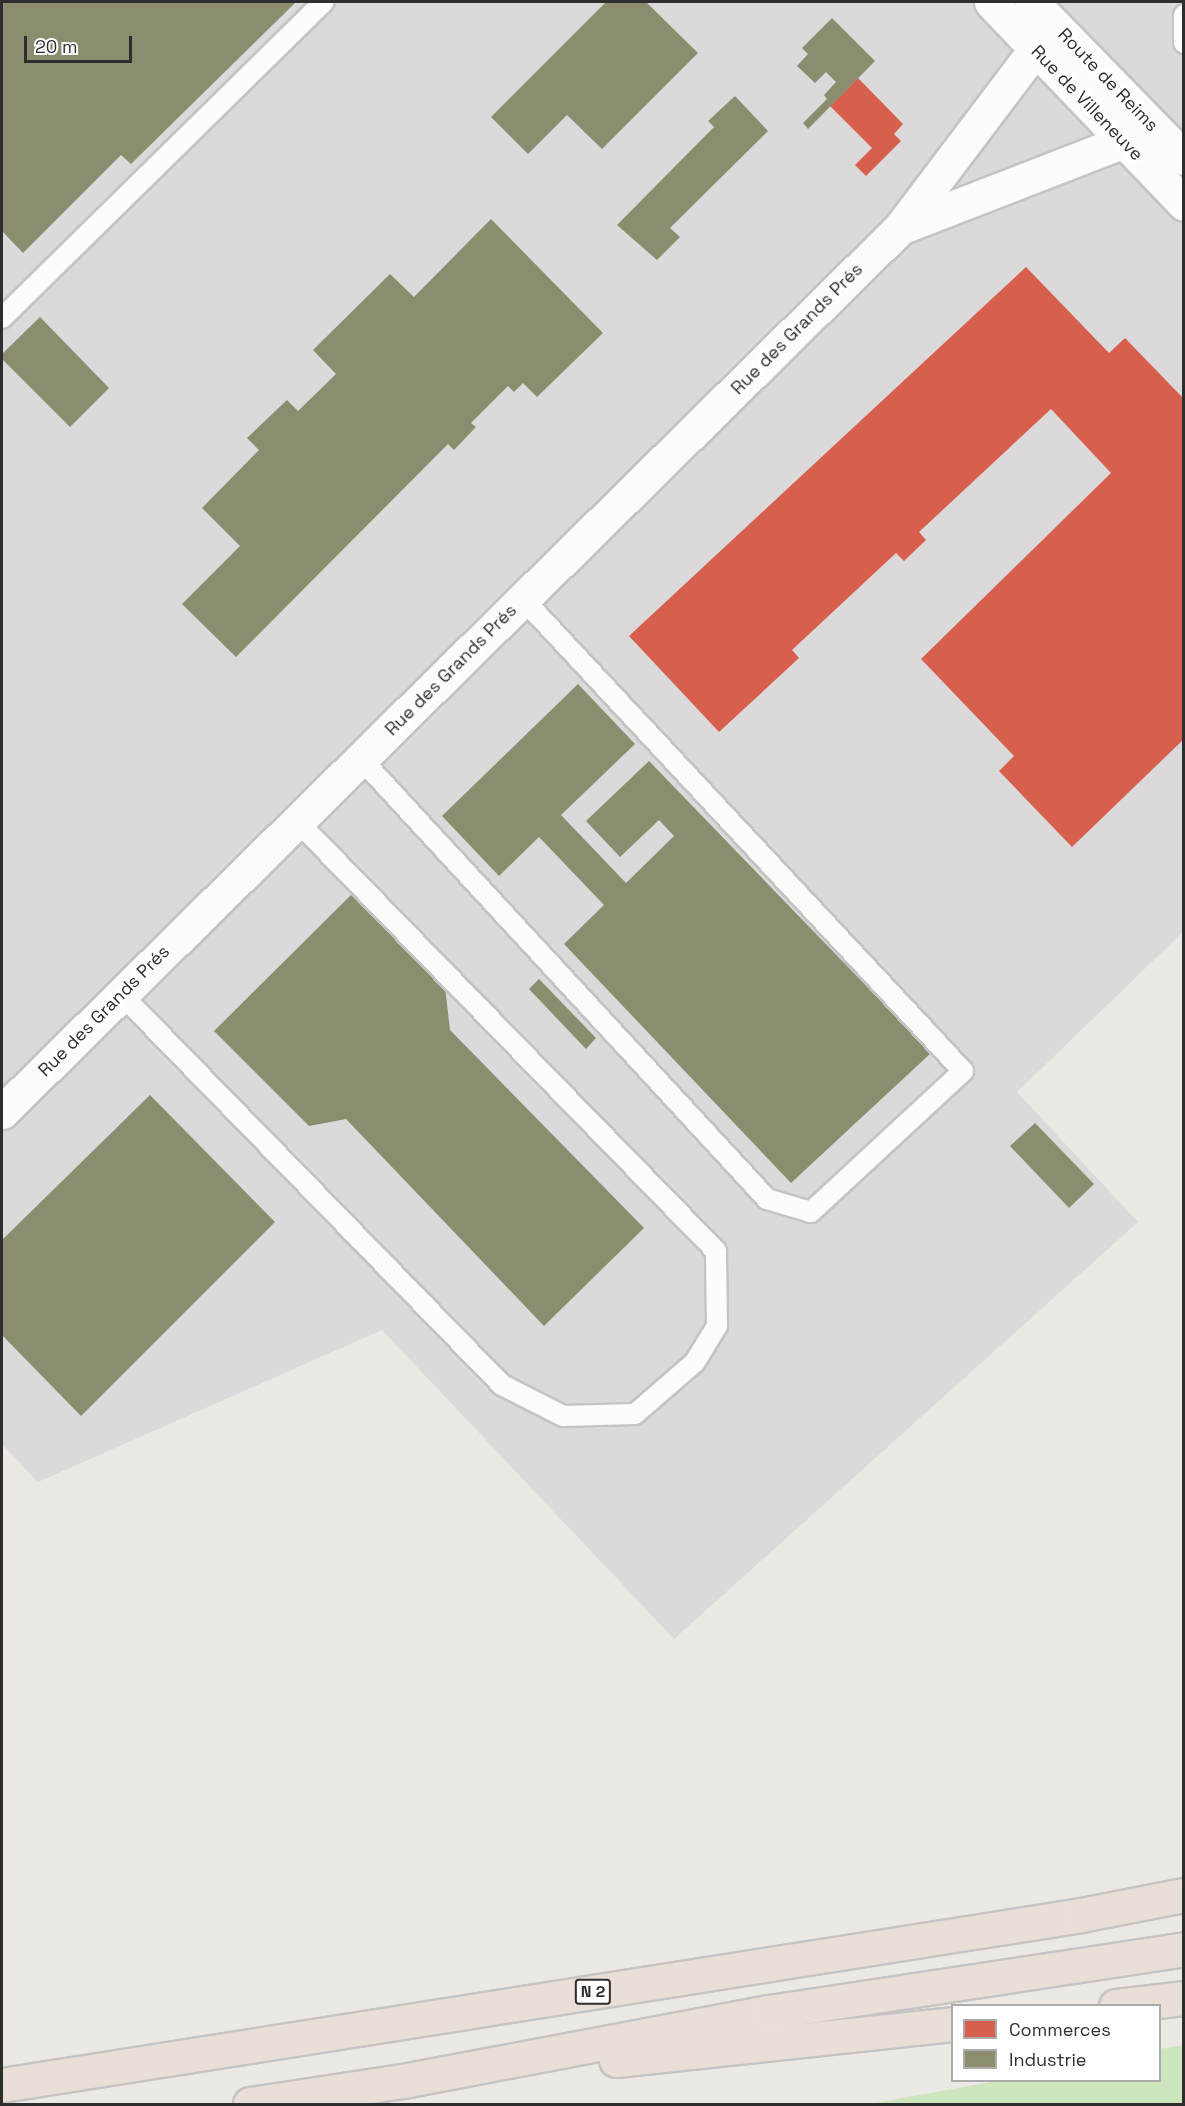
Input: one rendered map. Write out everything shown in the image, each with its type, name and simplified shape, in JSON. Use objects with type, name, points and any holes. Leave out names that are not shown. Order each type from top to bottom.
[{"type":"highway","name":"N 2","points":[[2,2085],[1081,1915],[1184,1895]]},
{"type":"highway","points":[[250,2104],[408,2080],[769,2012],[1184,1949]]},
{"type":"highway","points":[[1133,2004],[1184,1998]]},
{"type":"highway","points":[[408,2080],[951,2024]]},
{"type":"street","name":"Rue de Villeneuve","points":[[991,2],[1041,25],[1124,141],[1184,204]]},
{"type":"street","name":"Route de Reims","points":[[1041,25],[1184,158]]},
{"type":"street","name":"Rue des Grands Prés","points":[[2,1112],[900,228],[1041,25]]},
{"type":"street","name":"Rue des Grands Prés","points":[[900,228],[1154,129]]},
{"type":"lane","points":[[2,318],[324,2]]},
{"type":"lane","points":[[1184,15],[1184,43]]},
{"type":"lane","points":[[360,759],[767,1199],[811,1212],[963,1071],[523,599]]},
{"type":"lane","points":[[121,994],[502,1385],[563,1416],[635,1414],[695,1362],[717,1326],[716,1251],[297,821]]},
{"type":"shaded area","points":[[2,2],[1183,2],[1183,932],[1017,1092],[1138,1222],[674,1639],[382,1330],[38,1482],[2,1444]]},
{"type":"green space","points":[[1183,2045],[1183,2104],[870,2104],[991,2082],[1161,2082],[1161,2049]]},
{"type":"building: Commerces","points":[[858,78],[903,124],[894,134],[901,141],[866,176],[855,165],[872,148],[830,106]]},
{"type":"building: Commerces","points":[[1026,267],[1109,353],[1125,338],[1184,399],[1184,739],[1072,847],[999,771],[1014,756],[921,659],[1111,473],[1051,409],[919,532],[926,540],[904,561],[896,553],[792,650],[799,658],[719,732],[629,636]]},
{"type":"building: Industrie","points":[[2,2],[296,2],[131,164],[121,155],[23,253],[2,231]]},
{"type":"building: Industrie","points":[[606,2],[646,2],[698,53],[602,149],[567,115],[528,154],[491,117]]},
{"type":"building: Industrie","points":[[832,18],[875,61],[808,129],[803,123],[827,99],[824,95],[836,82],[826,72],[815,83],[797,66],[808,54],[802,48]]},
{"type":"building: Industrie","points":[[735,96],[768,131],[670,228],[680,237],[657,260],[617,225],[714,127],[708,121]]},
{"type":"building: Industrie","points":[[491,219],[603,333],[537,397],[523,383],[514,392],[508,386],[471,423],[476,427],[454,450],[448,444],[236,657],[182,604],[240,546],[202,508],[259,450],[247,438],[287,400],[298,411],[336,374],[313,350],[390,274],[414,297]]},
{"type":"building: Industrie","points":[[40,317],[109,388],[70,427],[2,359],[2,354]]},
{"type":"building: Industrie","points":[[578,684],[635,744],[561,815],[626,883],[674,836],[659,820],[620,857],[586,821],[649,761],[931,1053],[791,1183],[564,944],[604,905],[539,837],[499,876],[442,816]]},
{"type":"building: Industrie","points":[[351,895],[445,987],[450,1030],[644,1228],[544,1326],[346,1119],[309,1126],[214,1031]]},
{"type":"building: Industrie","points":[[539,979],[596,1038],[586,1049],[529,989]]},
{"type":"building: Industrie","points":[[150,1095],[275,1222],[81,1416],[2,1335],[2,1240]]},
{"type":"building: Industrie","points":[[1035,1123],[1094,1184],[1069,1208],[1010,1146]]}]
